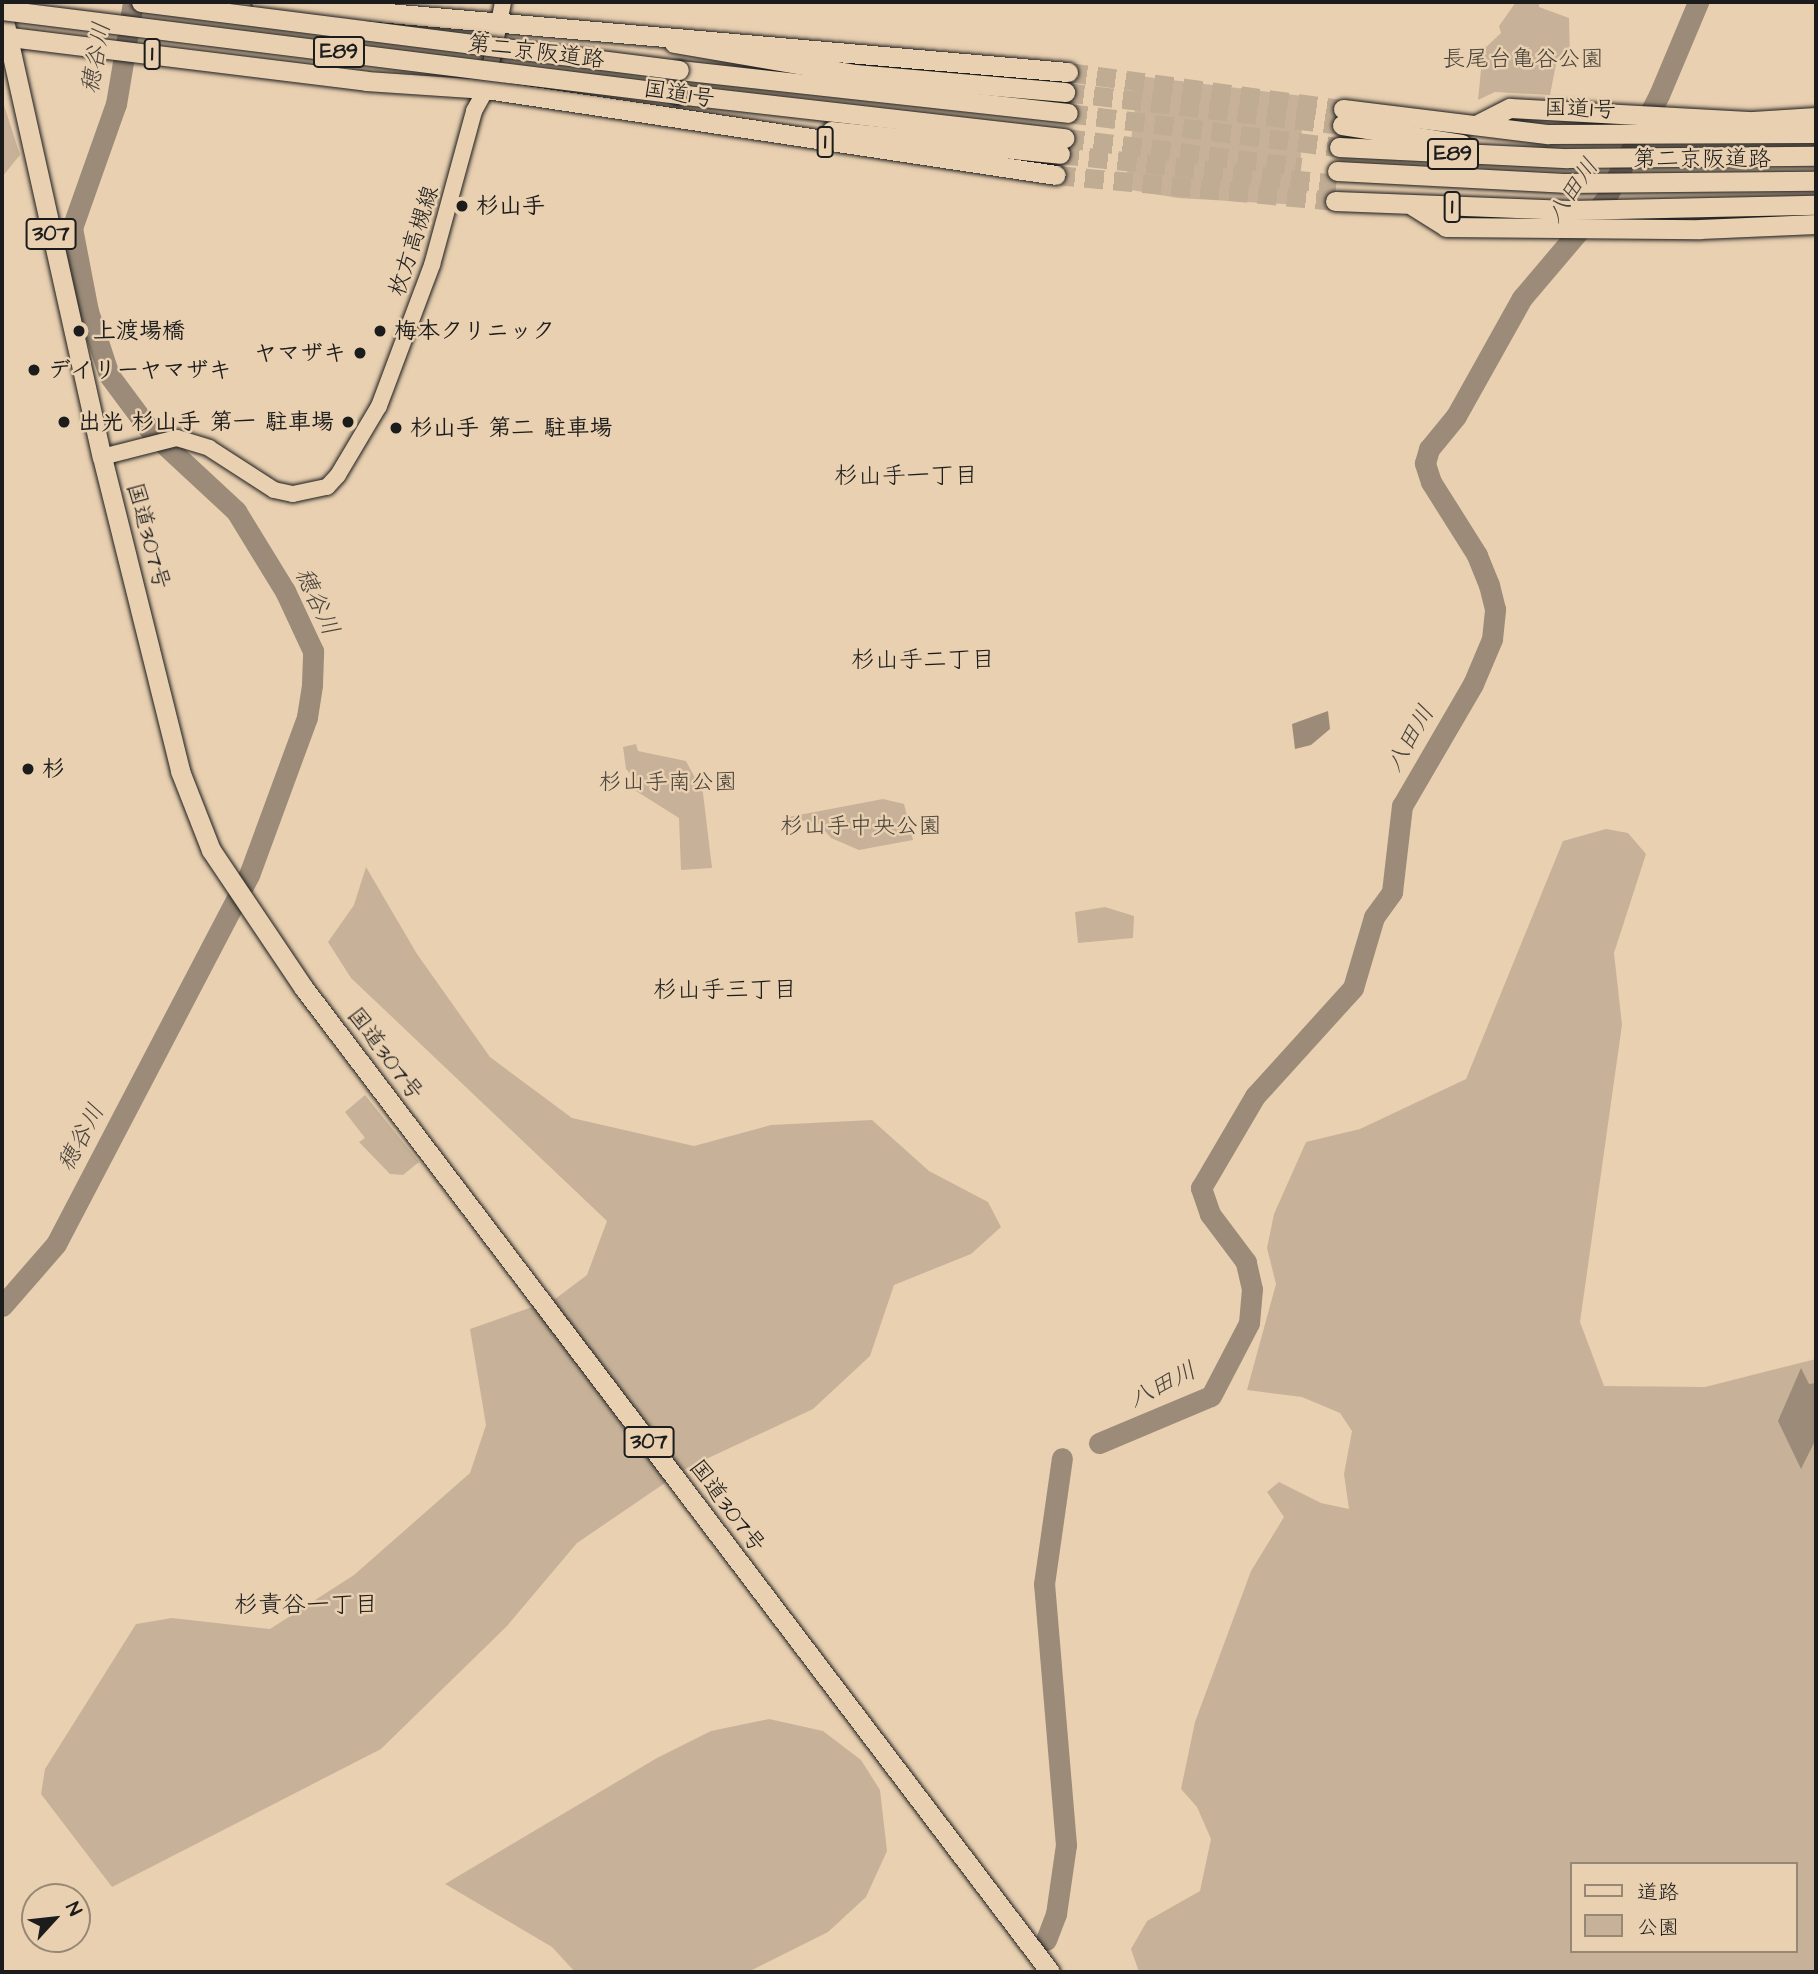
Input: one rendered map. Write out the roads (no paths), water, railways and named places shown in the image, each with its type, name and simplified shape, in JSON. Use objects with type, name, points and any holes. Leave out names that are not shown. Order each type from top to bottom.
[{"type":"highway","name":"第二京阪道路","points":[[141,2],[679,70],[1068,113]]},
{"type":"highway","points":[[261,2],[646,35],[1067,82]]},
{"type":"highway","name":"第二京阪道路","points":[[2,11],[677,94],[1063,146],[622,109]]},
{"type":"highway","name":"国道307号","points":[[2,11],[4,36],[102,457],[180,771],[194,814],[232,887],[1050,1972]]},
{"type":"highway","name":"国道1号","points":[[4,36],[210,62],[486,89],[1056,175]]},
{"type":"highway","points":[[1476,125],[1510,108],[1761,121],[1816,117]]},
{"type":"highway","name":"国道1号","points":[[1559,158],[1343,117],[1476,125],[1566,134],[1816,133]]},
{"type":"highway","name":"第二京阪道路","points":[[1339,147],[1559,158],[1816,156]]},
{"type":"highway","name":"第二京阪道路","points":[[1564,218],[1413,206],[1336,186],[1816,181]]},
{"type":"highway","name":"1","points":[[1564,218],[1816,205]]},
{"type":"highway","points":[[1564,218],[1600,226],[1816,223]]},
{"type":"main road","name":"枚方高槻線","points":[[102,457],[145,443],[177,438],[209,448],[274,490],[308,494],[338,475],[379,406],[449,214],[474,111],[486,89],[503,2]]},
{"type":"waterway","name":"穂谷川","points":[[2,1306],[56,1244],[249,875],[307,717],[312,684],[313,651],[285,591],[236,511],[152,433],[109,375],[88,311],[72,228],[116,104],[133,2]]},
{"type":"waterway","name":"八田川","points":[[1099,1443],[1211,1396],[1249,1323],[1252,1289],[1246,1262],[1210,1214],[1201,1188],[1255,1096],[1353,988],[1374,917],[1392,892],[1402,806],[1473,684],[1492,639],[1495,609],[1489,585],[1477,555],[1431,482],[1425,463],[1429,449],[1456,416],[1522,298],[1605,200],[1659,95],[1698,2]]},
{"type":"waterway","name":"八田川","points":[[1046,1940],[1056,1914],[1066,1845],[1044,1584],[1062,1458]]},
{"type":"tunnel","points":[[1068,72],[1343,109]]},
{"type":"tunnel","points":[[1065,92],[1342,125]]},
{"type":"tunnel","points":[[1068,113],[1339,147]]},
{"type":"tunnel","points":[[1065,138],[1301,167]]},
{"type":"tunnel","points":[[1060,154],[1336,184]]},
{"type":"tunnel","points":[[1056,175],[1335,201]]},
{"type":"place","name":"杉山手","points":[[462,206]]},
{"type":"place","name":"上渡場橋","points":[[79,331]]},
{"type":"place","name":"梅本クリニック","points":[[380,331]]},
{"type":"place","name":"ヤマザキ","points":[[360,353]]},
{"type":"place","name":"デイリーヤマザキ","points":[[34,370]]},
{"type":"place","name":"出光","points":[[64,422]]},
{"type":"place","name":"杉山手 第一 駐車場","points":[[348,422]]},
{"type":"place","name":"杉山手 第二 駐車場","points":[[396,428]]},
{"type":"place","name":"杉","points":[[28,769]]},
{"type":"district","name":"杉山手一丁目","points":[[906,477]]},
{"type":"district","name":"杉山手二丁目","points":[[923,661]]},
{"type":"district","name":"杉山手三丁目","points":[[725,991]]},
{"type":"district","name":"杉責谷一丁目","points":[[306,1606]]},
{"type":"park label","name":"長尾台亀谷公園","points":[[1523,59]]},
{"type":"park label","name":"杉山手南公園","points":[[668,782]]},
{"type":"park label","name":"杉山手中央公園","points":[[861,826]]}]
